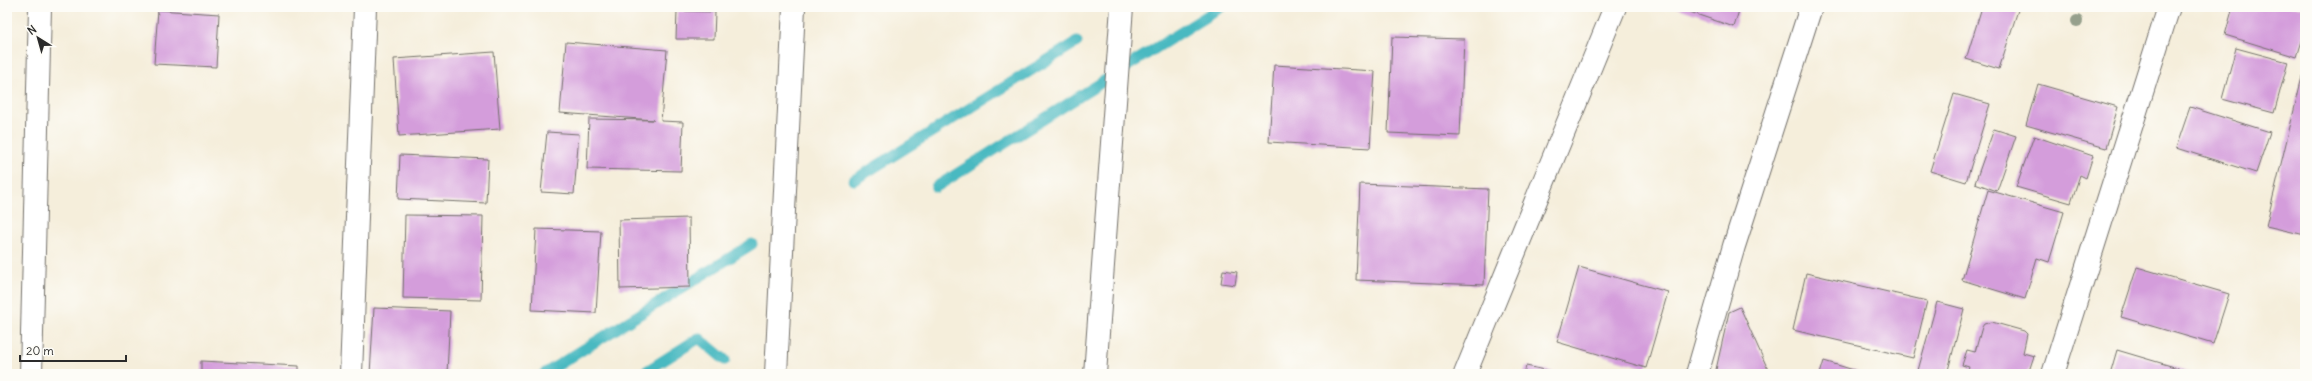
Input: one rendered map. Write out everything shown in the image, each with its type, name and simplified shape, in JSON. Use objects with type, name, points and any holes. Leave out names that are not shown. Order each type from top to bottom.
[{"type":"street","points":[[31,374],[40,7]]},
{"type":"street","points":[[350,374],[365,7]]},
{"type":"street","points":[[776,374],[794,7]]},
{"type":"street","points":[[1095,374],[1122,7]]},
{"type":"street","points":[[1465,374],[1615,7]]},
{"type":"street","points":[[1697,374],[1734,246],[1811,7]]},
{"type":"street","points":[[2053,374],[2169,7]]},
{"type":"building","points":[[1675,7],[1740,7],[1734,27]]},
{"type":"building","points":[[1982,7],[2019,7],[1999,69],[1966,59]]},
{"type":"building","points":[[2233,7],[2305,7],[2305,31],[2297,57],[2225,35]]},
{"type":"building","points":[[158,10],[219,14],[216,67],[154,64]]},
{"type":"building","points":[[677,11],[715,12],[714,39],[676,39]]},
{"type":"building","points":[[1392,37],[1464,39],[1460,136],[1388,133]]},
{"type":"building","points":[[566,42],[667,50],[661,121],[683,122],[681,171],[587,169],[589,119],[654,120],[560,113]]},
{"type":"building","points":[[2236,48],[2288,62],[2274,113],[2222,99]]},
{"type":"building","points":[[494,52],[500,129],[399,136],[394,59]]},
{"type":"building","points":[[1274,65],[1375,71],[1370,148],[1269,142]]},
{"type":"building","points":[[2302,77],[2305,77],[2305,235],[2266,226]]},
{"type":"building","points":[[2038,84],[2118,107],[2106,148],[2026,125]]},
{"type":"building","points":[[1954,94],[1990,104],[1966,182],[1930,171]]},
{"type":"building","points":[[2190,107],[2270,132],[2256,173],[2176,148]]},
{"type":"building","points":[[1994,129],[2016,136],[1997,191],[1975,183]]},
{"type":"building","points":[[547,132],[579,134],[574,194],[541,192]]},
{"type":"building","points":[[2034,136],[2093,156],[2086,178],[2080,175],[2071,203],[2016,187]]},
{"type":"building","points":[[400,155],[488,159],[486,203],[398,199]]},
{"type":"building","points":[[1360,184],[1488,189],[1484,285],[1356,280]]},
{"type":"building","points":[[1988,190],[2064,212],[2049,262],[2037,258],[2025,299],[1962,280]]},
{"type":"building","points":[[405,215],[483,216],[481,300],[403,298]]},
{"type":"building","points":[[689,218],[690,287],[620,289],[619,220]]},
{"type":"building","points":[[536,229],[601,231],[596,313],[532,310]]},
{"type":"building","points":[[1579,267],[1668,292],[1646,368],[1557,342]]},
{"type":"building","points":[[2137,267],[2229,294],[2213,344],[2121,317]]},
{"type":"building","points":[[1223,270],[1237,272],[1235,285],[1221,283]]},
{"type":"building","points":[[1806,273],[1927,301],[1913,358],[1793,330]]},
{"type":"building","points":[[1937,302],[1964,309],[1947,374],[1917,374]]},
{"type":"building","points":[[1740,307],[1770,374],[1715,374],[1729,312]]},
{"type":"building","points":[[374,308],[450,311],[447,374],[370,374]]},
{"type":"building","points":[[1992,322],[2024,331],[2027,334],[2023,353],[2034,356],[2028,374],[1967,374],[1969,367],[1962,365],[1967,350],[1975,352],[1982,327],[1984,324]]},
{"type":"building","points":[[2117,350],[2198,374],[2110,374]]},
{"type":"building","points":[[201,361],[299,366],[299,374],[201,374]]},
{"type":"building","points":[[1824,361],[1867,374],[1820,374]]},
{"type":"building","points":[[1526,366],[1560,373],[1560,374],[1524,374]]},
{"type":"waterway","points":[[936,187],[1221,7]]},
{"type":"waterway","points":[[854,180],[1077,42]]},
{"type":"waterway","points":[[544,374],[752,244]]},
{"type":"waterway","points":[[642,374],[699,338],[725,360]]}]
